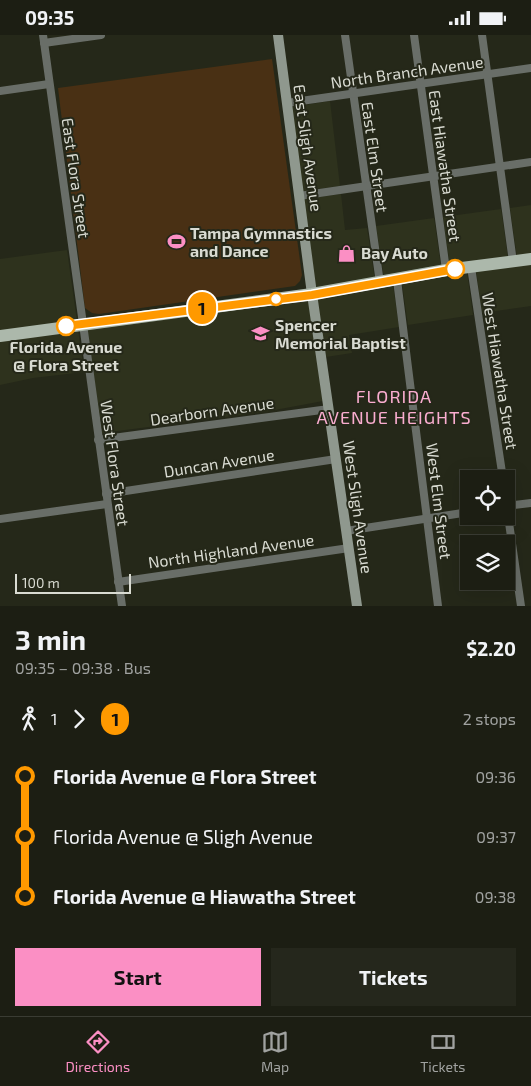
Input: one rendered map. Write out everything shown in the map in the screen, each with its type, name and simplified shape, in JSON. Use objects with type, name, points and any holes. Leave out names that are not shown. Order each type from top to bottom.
[{"type":"main road","name":"East Sligh Avenue","points":[[278,35],[312,295]]},
{"type":"main road","points":[[0,335],[312,295],[446,271],[531,259]]},
{"type":"main road","name":"West Sligh Avenue","points":[[312,295],[357,606]]},
{"type":"street","points":[[43,39],[101,35]]},
{"type":"street","name":"East Elm Street","points":[[345,35],[380,283]]},
{"type":"street","name":"East Hiawatha Street","points":[[414,35],[446,271]]},
{"type":"street","points":[[482,35],[513,261]]},
{"type":"street","name":"East Flora Street","points":[[43,39],[82,324]]},
{"type":"street","name":"North Branch Avenue","points":[[287,103],[531,68]]},
{"type":"street","points":[[0,91],[49,83]]},
{"type":"street","points":[[299,195],[531,162]]},
{"type":"street","name":"West Hiawatha Street","points":[[471,267],[502,470]]},
{"type":"street","name":"West Elm Street","points":[[397,280],[438,606]]},
{"type":"street","name":"West Flora Street","points":[[82,324],[122,606]]},
{"type":"street","name":"Dearborn Avenue","points":[[98,440],[329,409]]},
{"type":"street","name":"Duncan Avenue","points":[[106,494],[336,459]]},
{"type":"street","points":[[515,505],[531,503]]},
{"type":"street","points":[[0,519],[107,504]]},
{"type":"street","points":[[346,531],[460,513]]},
{"type":"street","points":[[510,525],[521,606]]},
{"type":"street","name":"North Highland Avenue","points":[[118,582],[349,548]]},
{"type":"shaded area","points":[[272,59],[302,275],[300,281],[295,286],[99,314],[92,313],[85,308],[58,88]]},
{"type":"shaded area","points":[[330,101],[340,186],[303,191],[292,107]]},
{"type":"shaded area","points":[[341,194],[345,230],[367,228],[375,280],[316,290],[304,199]]},
{"type":"shaded area","points":[[531,205],[531,255],[517,257],[510,208]]},
{"type":"shaded area","points":[[501,209],[508,258],[450,266],[443,217]]},
{"type":"shaded area","points":[[434,218],[441,267],[384,278],[376,226]]},
{"type":"shaded area","points":[[67,250],[77,321],[0,332],[0,259]]},
{"type":"shaded area","points":[[531,263],[531,306],[482,313],[476,270]]},
{"type":"shaded area","points":[[467,272],[473,315],[408,325],[402,283]]},
{"type":"shaded area","points":[[393,285],[399,327],[349,335],[352,353],[326,357],[317,298]]},
{"type":"shaded area","points":[[308,299],[323,401],[264,412],[102,433],[87,327]]},
{"type":"shaded area","points":[[78,329],[84,372],[33,378],[0,385],[0,340]]},
{"type":"bus line","name":"1","points":[[66,326],[312,295],[455,269]]},
{"type":"place","name":"Tampa Gymnastics and Dance","points":[[176,242]]},
{"type":"place","name":"Bay Auto","points":[[347,253]]},
{"type":"place","name":"Florida Avenue @ Flora Street","points":[[66,326]]},
{"type":"place","name":"Spencer Memorial Baptist","points":[[261,334]]},
{"type":"district","name":"FLORIDA AVENUE HEIGHTS","points":[[394,408]]}]
